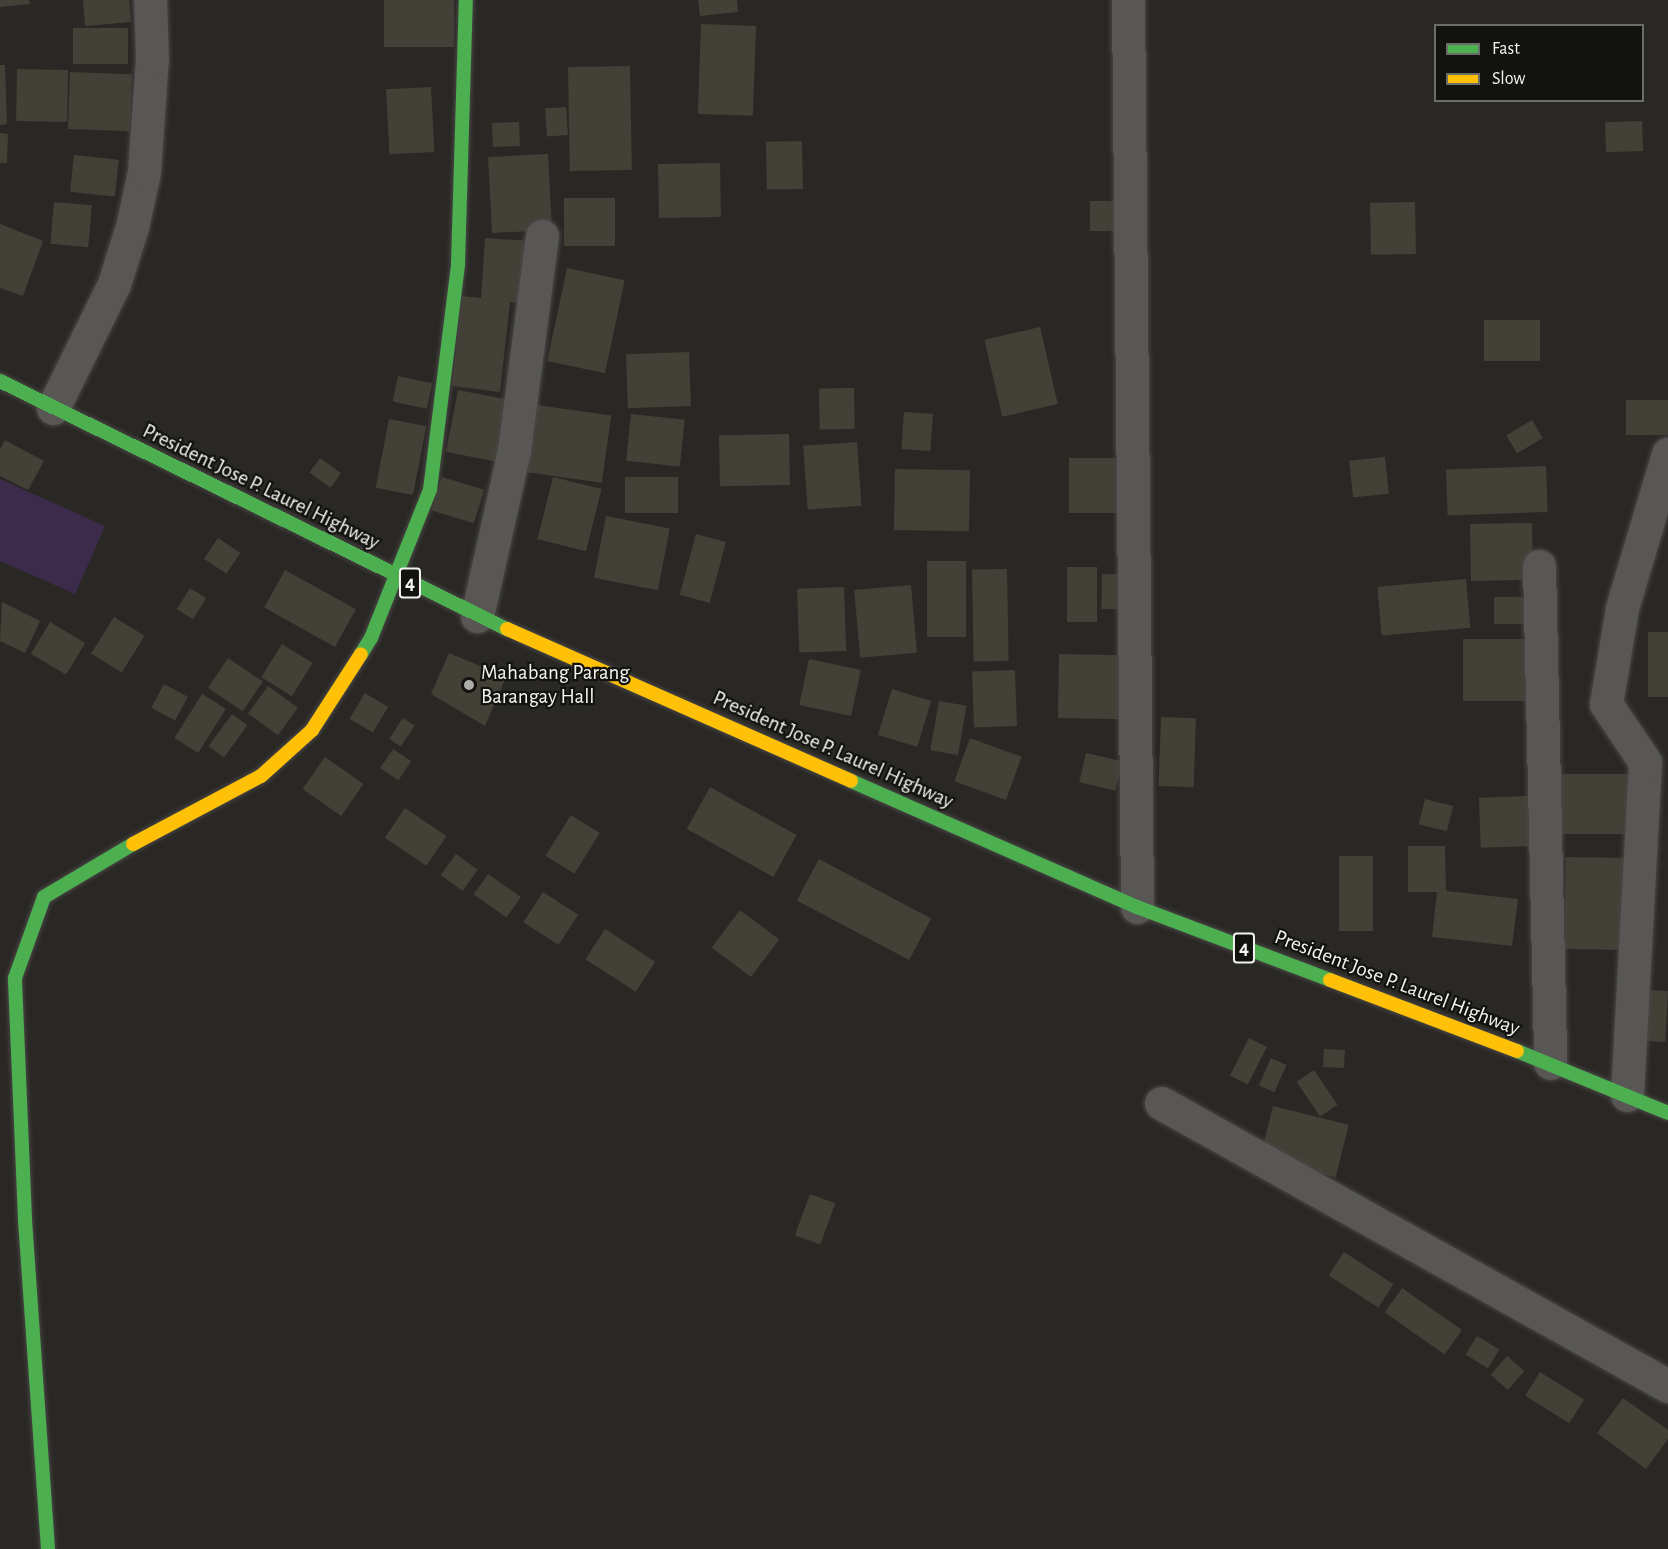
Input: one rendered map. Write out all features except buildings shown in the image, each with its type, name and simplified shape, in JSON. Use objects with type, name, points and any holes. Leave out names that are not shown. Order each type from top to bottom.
[{"type":"main road","points":[[48,1549],[25,1219],[15,978],[44,897],[103,860],[261,776],[312,730],[371,638],[430,490],[439,427],[442,371],[458,264],[466,0]]},
{"type":"main road","name":"President Jose P. Laurel Highway","points":[[0,381],[477,616],[1137,907],[1550,1063],[1668,1113]]},
{"type":"street","points":[[53,408],[114,284],[132,227],[144,172],[152,59],[150,0]]},
{"type":"street","points":[[1128,0],[1137,907]]},
{"type":"street","points":[[477,616],[514,451],[542,236]]},
{"type":"street","points":[[1627,1095],[1645,762],[1606,704],[1622,608],[1668,454]]},
{"type":"street","points":[[1539,566],[1550,1063]]},
{"type":"street","points":[[1161,1103],[1668,1386]]},
{"type":"shaded area","points":[[0,479],[105,526],[75,594],[0,561]]},
{"type":"traffic: fast","points":[[361,654],[371,638],[430,490],[458,264],[466,0]]},
{"type":"traffic: fast","points":[[0,381],[507,629]]},
{"type":"traffic: fast","points":[[851,781],[1137,907],[1330,980]]},
{"type":"traffic: fast","points":[[48,1549],[25,1219],[15,978],[44,897],[133,844]]},
{"type":"traffic: fast","points":[[1517,1051],[1668,1113]]},
{"type":"traffic: slow","points":[[507,629],[851,781]]},
{"type":"traffic: slow","points":[[133,844],[261,776],[312,730],[361,654]]},
{"type":"traffic: slow","points":[[1330,980],[1517,1051]]},
{"type":"place","name":"Mahabang Parang Barangay Hall","points":[[469,685]]}]
